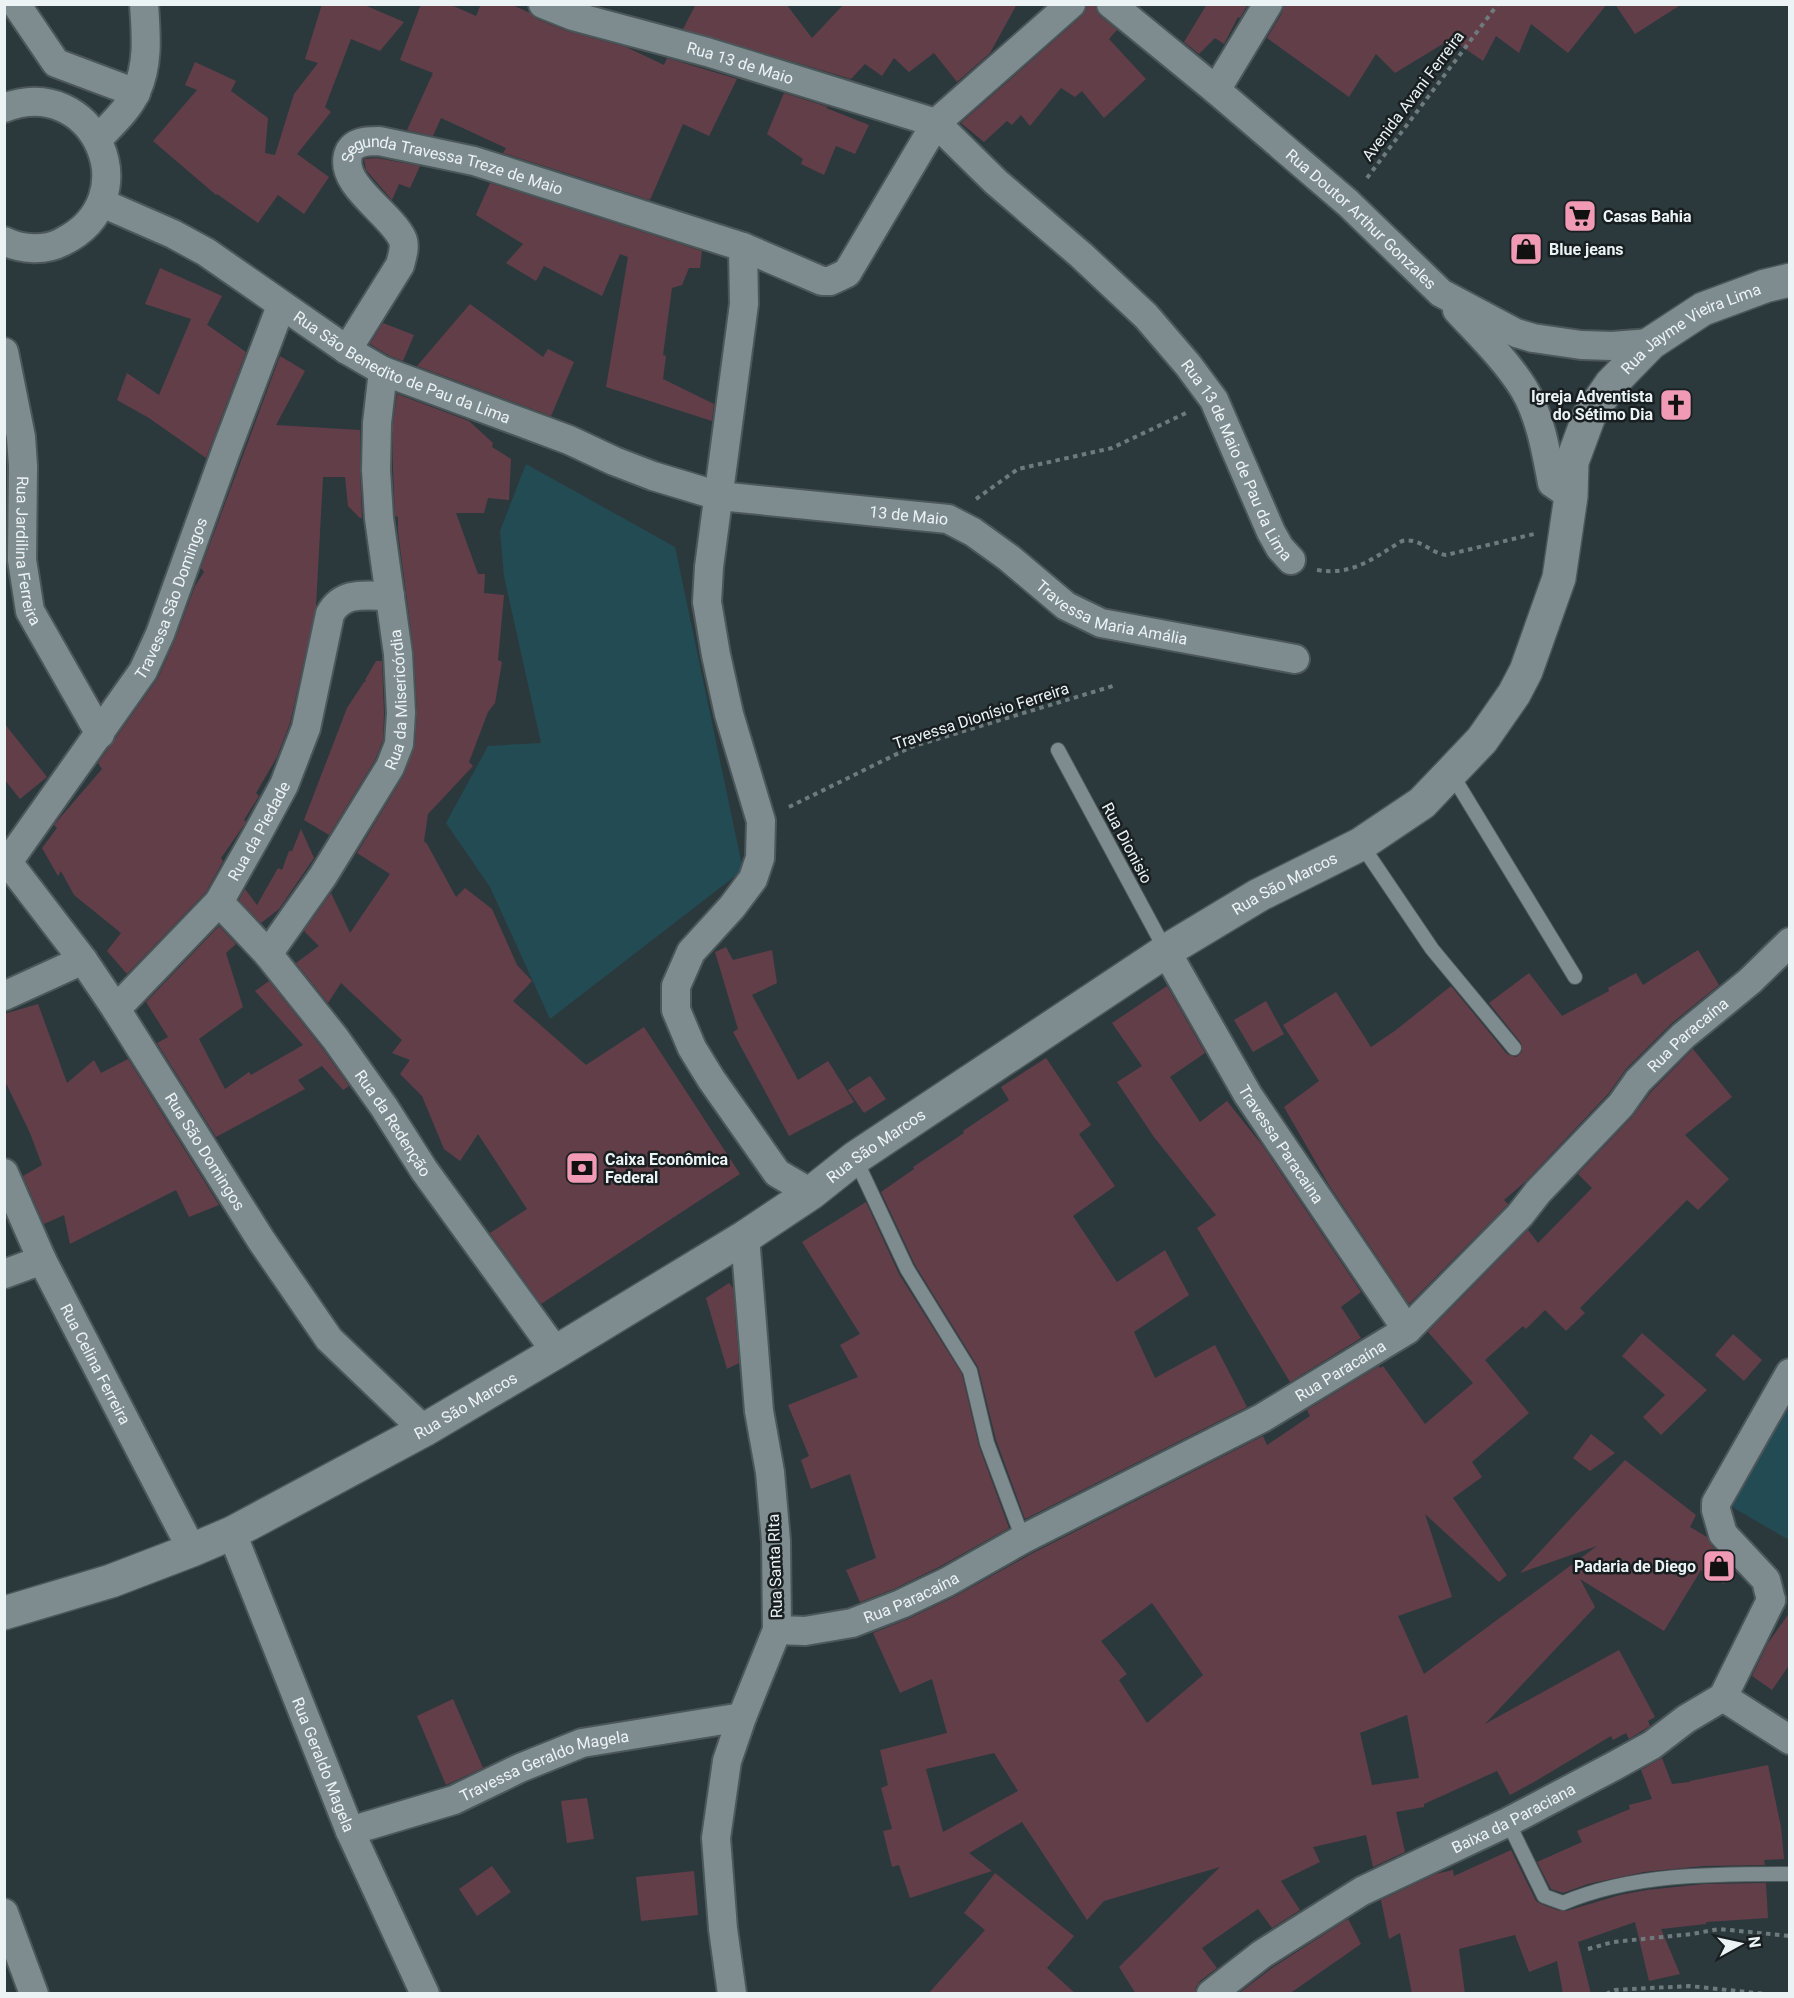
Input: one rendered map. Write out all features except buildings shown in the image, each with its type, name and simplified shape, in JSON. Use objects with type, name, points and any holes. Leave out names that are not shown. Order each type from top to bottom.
[{"type":"main road","name":"Rua Jayme Vieira Lima","points":[[1569,511],[1572,462],[1589,416],[1611,384],[1651,344],[1703,309],[1765,286],[1790,280]]},
{"type":"main road","name":"Rua São Marcos","points":[[4,1613],[111,1581],[192,1550],[231,1533],[424,1430],[745,1237],[811,1192],[855,1158],[1166,951],[1259,895],[1361,844],[1422,803],[1482,740],[1514,694],[1526,671],[1559,578],[1569,511]]},
{"type":"street","points":[[16,4],[56,63],[136,93]]},
{"type":"street","points":[[98,139],[136,93],[147,45],[144,4]]},
{"type":"street","name":"Rua 13 de Maio","points":[[543,4],[573,16],[707,52],[936,123],[996,182]]},
{"type":"street","points":[[811,1192],[777,1173],[711,1079],[692,1048],[676,1010],[675,986],[691,952],[732,907],[753,879],[760,858],[761,821],[727,704],[707,602],[709,567],[744,304],[743,247],[822,281],[830,281],[847,273],[936,123],[1071,4]]},
{"type":"street","name":"Rua Doutor Arthur Gonzales","points":[[1111,4],[1348,203],[1441,293],[1516,333],[1533,338],[1581,345],[1651,344]]},
{"type":"street","points":[[1216,90],[1268,4]]},
{"type":"street","points":[[7,102],[46,102],[66,109],[84,122],[98,139],[106,159],[107,182],[102,203],[91,221],[75,236],[56,246],[7,252]]},
{"type":"street","name":"Segunda Travessa Treze de Maio","points":[[347,351],[400,265],[403,254],[403,240],[348,174],[346,161],[349,151],[357,144],[366,141],[379,141],[474,160],[743,247]]},
{"type":"street","name":"Rua 13 de Maio de Pau da Lima","points":[[996,182],[1081,255],[1146,316],[1188,365],[1214,400],[1271,532],[1280,548],[1291,560]]},
{"type":"street","name":"Rua São Benedito de Pau da Lima","points":[[102,203],[164,230],[206,252],[347,351],[383,371],[569,440],[653,476],[719,496]]},
{"type":"street","points":[[1441,293],[1505,363],[1524,390],[1541,431],[1552,483],[1569,511]]},
{"type":"street","name":"Travessa São Domingos","points":[[6,859],[100,734],[143,670],[160,634],[281,306]]},
{"type":"street","name":"Rua Jardilina Ferreira","points":[[4,352],[21,437],[22,560],[30,611],[100,734]]},
{"type":"street","name":"Rua da Misericórdia","points":[[268,954],[323,876],[390,767],[399,744],[401,701],[398,654],[376,470],[377,423],[383,371]]},
{"type":"street","name":"13 de Maio","points":[[719,496],[948,519]]},
{"type":"street","name":"Travessa Maria Amália","points":[[948,519],[973,532],[1009,558],[1066,606],[1101,623],[1295,659]]},
{"type":"street","name":"Rua da Piedade","points":[[116,1009],[219,902],[284,785],[306,728],[330,614],[335,604],[351,596],[390,596]]},
{"type":"street","name":"Rua São Domingos","points":[[6,859],[83,960],[116,1009],[261,1240],[329,1340],[424,1430]]},
{"type":"street","name":"Rua da Redenção","points":[[219,902],[268,954],[335,1038],[384,1107],[424,1170],[556,1352]]},
{"type":"street","name":"Rua Paracaína","points":[[777,1630],[806,1631],[852,1623],[901,1604],[1023,1539],[1262,1418],[1407,1330],[1520,1215],[1538,1192],[1621,1105],[1638,1081],[1683,1036],[1750,981],[1790,942]]},
{"type":"street","name":"Travessa Paracaina","points":[[1166,951],[1248,1095],[1407,1330]]},
{"type":"street","points":[[4,996],[83,960]]},
{"type":"street","name":"Rua Celina Ferreira","points":[[4,1173],[42,1260],[192,1550]]},
{"type":"street","name":"Rua Santa RIta","points":[[732,1994],[723,1929],[716,1838],[728,1761],[742,1718],[777,1630],[776,1541],[770,1472],[759,1411],[745,1237]]},
{"type":"street","points":[[4,1274],[42,1260]]},
{"type":"street","points":[[1790,1373],[1716,1503],[1723,1534],[1766,1580],[1780,1605],[1722,1697],[1790,1740]]},
{"type":"street","name":"Rua Geraldo Magela","points":[[231,1533],[350,1831],[425,1994]]},
{"type":"street","name":"Baixa da Paraciana","points":[[1211,1994],[1263,1954],[1362,1891],[1508,1822],[1652,1745],[1686,1719],[1722,1697]]},
{"type":"street","name":"Travessa Geraldo Magela","points":[[350,1831],[454,1800],[520,1768],[582,1743],[742,1718]]},
{"type":"street","points":[[4,1913],[34,1994]]},
{"type":"lane","name":"Rua Dionisio","points":[[1058,750],[1166,951]]},
{"type":"lane","points":[[1451,773],[1575,977]]},
{"type":"lane","points":[[1361,844],[1432,949],[1514,1048]]},
{"type":"lane","points":[[855,1158],[907,1269],[970,1371],[987,1443],[1023,1539]]},
{"type":"lane","points":[[1508,1822],[1544,1896],[1563,1903],[1635,1882],[1678,1876],[1790,1874]]},
{"type":"path","name":"Avenida Avani Ferreira","points":[[1348,203],[1498,4]]},
{"type":"path","name":"13 de Maio","points":[[948,519],[1018,469],[1112,448],[1214,400]]},
{"type":"path","name":"Rua 13 de Maio de Pau da Lima","points":[[1291,560],[1314,570],[1340,572],[1355,568],[1408,539],[1418,541],[1432,552],[1446,555],[1569,511]]},
{"type":"path","name":"Travessa Dionísio Ferreira","points":[[761,821],[911,747],[1113,686]]},
{"type":"path","points":[[1588,1948],[1613,1942],[1719,1929],[1790,1936]]},
{"type":"path","points":[[1606,1994],[1615,1990],[1689,1986],[1766,1994]]},
{"type":"shaded area","points":[[526,464],[675,547],[743,870],[550,1019],[490,887],[446,823],[488,746],[541,743],[504,576],[500,531]]},
{"type":"shaded area","points":[[1789,1405],[1789,1540],[1732,1507]]},
{"type":"place","name":"Casas Bahia","points":[[1580,216]]},
{"type":"place","name":"Blue jeans","points":[[1526,249]]},
{"type":"place","name":"Igreja Adventista do Sétimo Dia","points":[[1676,405]]},
{"type":"place","name":"Caixa Econômica Federal","points":[[582,1168]]},
{"type":"place","name":"Padaria de Diego","points":[[1719,1566]]}]
